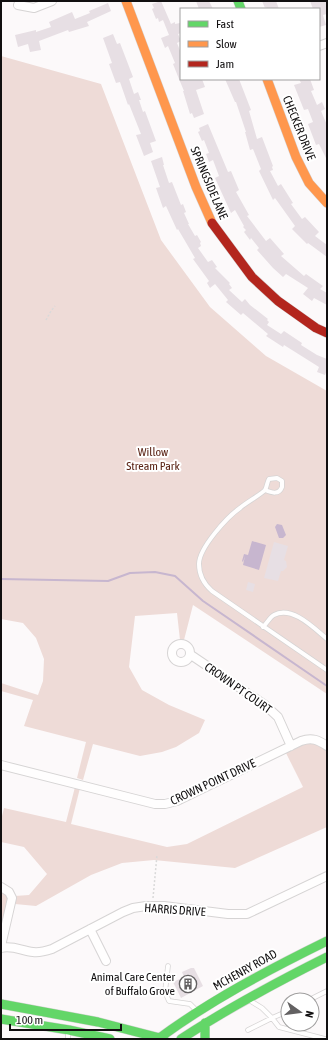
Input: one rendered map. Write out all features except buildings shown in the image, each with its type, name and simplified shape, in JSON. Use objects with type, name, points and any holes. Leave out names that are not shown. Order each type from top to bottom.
[{"type":"main road","name":"SPRINGSIDE LANE","points":[[126,1],[196,188],[213,226],[252,277],[278,301],[316,328],[327,333]]},
{"type":"main road","name":"CHECKER DRIVE","points":[[267,80],[296,157],[309,183],[327,203]]},
{"type":"main road","name":"MCHENRY ROAD","points":[[160,1039],[198,1011],[245,982],[327,941]]},
{"type":"main road","name":"MCHENRY ROAD","points":[[181,1039],[246,998],[327,957]]},
{"type":"main road","points":[[1,1004],[52,1012],[98,1022],[160,1039]]},
{"type":"main road","points":[[1,1018],[68,1029],[110,1039]]},
{"type":"main road","points":[[205,1023],[205,1039]]},
{"type":"street","points":[[18,5],[34,8],[52,1]]},
{"type":"street","name":"CROWN PT COURT","points":[[191,655],[265,705],[278,717],[291,746]]},
{"type":"street","name":"CROWN POINT DRIVE","points":[[1,765],[155,804],[165,804],[177,801],[309,738],[317,739],[327,746]]},
{"type":"street","name":"HARRIS DRIVE","points":[[1,947],[8,946],[33,952],[42,952],[52,949],[133,908],[153,906],[228,914],[247,914],[327,876]]},
{"type":"street","points":[[1,887],[9,892],[12,898],[1,947]]},
{"type":"street","points":[[90,929],[106,961]]},
{"type":"lane","points":[[265,490],[274,493],[278,492],[282,487],[282,481],[277,478],[272,478],[268,481],[265,490],[239,508],[218,529],[203,551],[199,564],[204,583],[212,591],[327,670]]},
{"type":"lane","points":[[264,627],[274,615],[281,613],[289,614],[310,624],[327,639]]},
{"type":"lane","points":[[168,966],[165,992],[169,1001],[190,1004],[198,1011]]},
{"type":"lane","points":[[326,992],[327,997]]},
{"type":"lane","points":[[246,998],[262,1008],[279,1027],[325,1039]]},
{"type":"lane","points":[[248,1030],[280,1014]]},
{"type":"lane","points":[[68,1029],[68,1039]]},
{"type":"path","points":[[46,320],[55,306]]},
{"type":"path","points":[[153,906],[157,855]]},
{"type":"green space","name":"Willow Stream Park","points":[[1,56],[101,84],[161,240],[210,307],[266,356],[327,391],[327,694],[193,605],[184,640],[180,640],[177,613],[135,616],[129,667],[142,690],[169,705],[205,720],[199,733],[176,747],[162,752],[140,756],[93,744],[83,780],[77,778],[86,742],[24,726],[33,700],[1,691],[1,683],[38,695],[43,681],[44,659],[36,638],[23,623],[1,619]]},
{"type":"green space","points":[[311,741],[327,750],[327,827],[235,868],[154,860],[122,863],[91,875],[36,906],[15,904],[15,896],[29,895],[47,874],[24,847],[1,842],[1,820],[4,808],[66,822],[75,787],[80,788],[71,824],[167,847],[187,844],[303,787],[286,753]]},
{"type":"green space","points":[[1,889],[8,891],[9,899],[1,931]]},
{"type":"shaded area","points":[[277,524],[282,525],[286,535],[283,538],[279,538],[275,527]]},
{"type":"shaded area","points":[[252,541],[266,545],[259,570],[243,565],[245,556],[243,562],[242,561],[244,554],[248,555]]},
{"type":"waterway","points":[[1,579],[108,581],[130,573],[155,572],[175,576],[203,601],[327,686]]},
{"type":"traffic: fast","points":[[238,1],[241,8]]},
{"type":"traffic: fast","points":[[158,1039],[219,998],[327,941]]},
{"type":"traffic: fast","points":[[181,1039],[253,996],[327,957]]},
{"type":"traffic: fast","points":[[1,1004],[98,1022],[164,1039]]},
{"type":"traffic: fast","points":[[1,1019],[69,1030],[110,1039]]},
{"type":"traffic: fast","points":[[205,1023],[205,1039]]},
{"type":"traffic: slow","points":[[126,1],[196,187],[212,223]]},
{"type":"traffic: slow","points":[[267,80],[296,157],[309,183],[327,203]]},
{"type":"traffic: jam","points":[[212,223],[252,277],[278,301],[316,328],[327,333]]},
{"type":"place","name":"Animal Care Center of Buffalo Grove","points":[[188,984]]}]
